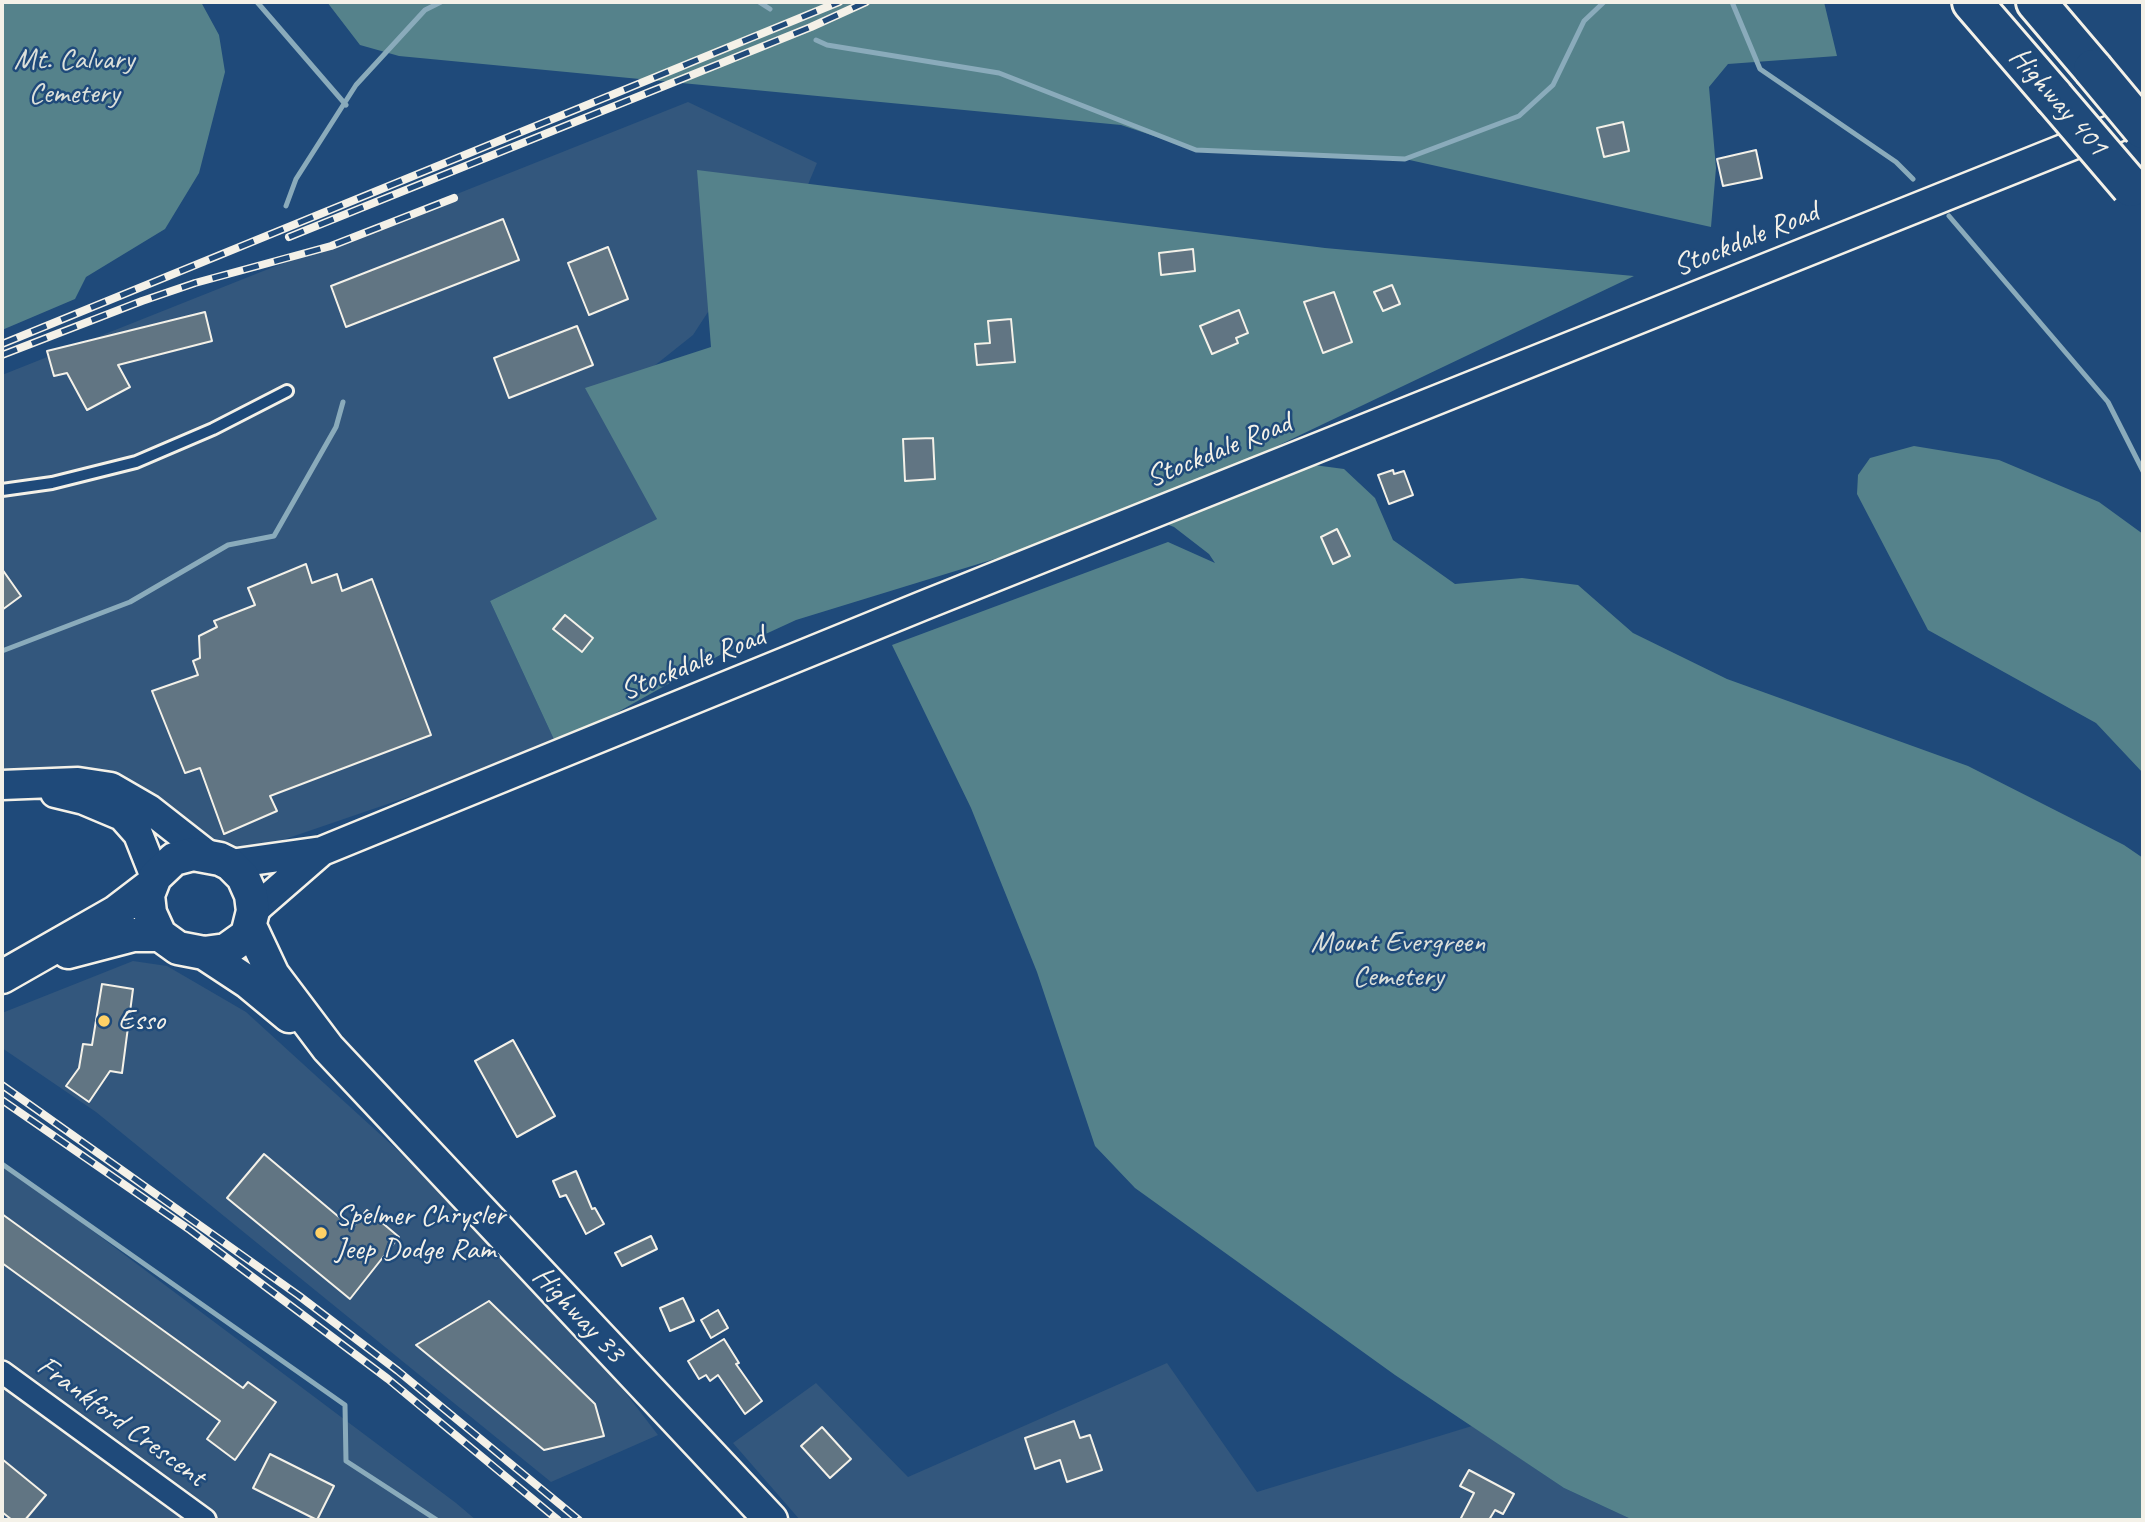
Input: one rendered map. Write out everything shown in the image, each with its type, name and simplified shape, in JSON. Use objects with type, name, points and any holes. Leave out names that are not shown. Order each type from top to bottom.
[{"type":"highway","name":"Highway 401","points":[[1972,2],[2137,194]]},
{"type":"highway","name":"Highway 401","points":[[2036,2],[2143,129]]},
{"type":"main road","points":[[2,977],[36,960],[130,903],[174,859],[192,854],[219,860],[247,885],[251,918],[247,934],[234,947],[204,953],[178,948],[160,935],[150,913],[153,882]]},
{"type":"main road","name":"Highway 33","points":[[251,918],[273,975],[328,1048],[771,1520]]},
{"type":"main road","points":[[36,960],[126,936],[160,935]]},
{"type":"main road","name":"Highway 33","points":[[204,953],[248,982],[328,1048]]},
{"type":"street","name":"Stockdale Road","points":[[219,860],[322,851],[922,606],[2143,117]]},
{"type":"street","points":[[10,784],[78,782],[111,787],[149,809],[219,860]]},
{"type":"street","points":[[10,784],[84,800],[122,816],[138,834],[153,882]]},
{"type":"street","name":"Stockdale Road","points":[[251,918],[322,851]]},
{"type":"street","name":"Frankford Crescent","points":[[2,1372],[205,1520]]},
{"type":"lane","points":[[2,490],[52,483],[136,462],[213,429],[287,391]]},
{"type":"shaded area","points":[[688,102],[817,163],[766,285],[708,312],[693,335],[629,386],[657,519],[490,601],[557,746],[265,846],[214,847],[2,772],[2,375]]},
{"type":"shaded area","points":[[133,961],[167,966],[246,1012],[393,1146],[568,1318],[658,1435],[551,1482],[96,1112],[2,1048],[2,1013]]},
{"type":"shaded area","points":[[2,1163],[456,1503],[476,1520],[2,1520]]},
{"type":"shaded area","points":[[1167,1363],[1257,1492],[1472,1426],[1564,1488],[1633,1520],[800,1520],[733,1443],[816,1383],[908,1477]]},
{"type":"green space","name":"Mt. Calvary Cemetery","points":[[2,2],[201,2],[219,35],[225,72],[199,173],[165,229],[86,277],[75,299],[2,330]]},
{"type":"green space","points":[[327,2],[1824,2],[1837,56],[1728,64],[1709,87],[1716,168],[1711,227],[1405,159],[1196,150],[1121,125],[399,56],[360,45]]},
{"type":"green space","name":"Mount Evergreen Cemetery","points":[[697,170],[1325,248],[1634,276],[1254,457],[1344,469],[1375,498],[1393,540],[1455,584],[1522,578],[1578,585],[1633,633],[1727,679],[1968,766],[2124,845],[2143,858],[2143,1520],[1633,1520],[1564,1488],[1395,1375],[1135,1188],[1095,1146],[1037,972],[971,808],[892,645],[1168,542],[1215,563],[1209,554],[1174,527],[1141,514],[796,620],[720,655],[557,746],[490,601],[657,519],[585,388],[711,347]]},
{"type":"green space","points":[[1914,446],[1999,460],[2099,502],[2143,534],[2143,773],[2096,723],[1928,630],[1857,494],[1858,475],[1870,458]]},
{"type":"building","points":[[1623,122],[1629,151],[1604,157],[1597,128]]},
{"type":"building","points":[[1756,150],[1762,178],[1723,186],[1717,159]]},
{"type":"building","points":[[503,219],[519,260],[346,327],[331,286]]},
{"type":"building","points":[[608,247],[628,299],[589,315],[568,263]]},
{"type":"building","points":[[1193,249],[1195,271],[1161,275],[1159,253]]},
{"type":"building","points":[[1392,285],[1400,304],[1383,311],[1374,292]]},
{"type":"building","points":[[1334,292],[1352,342],[1323,353],[1304,302]]},
{"type":"building","points":[[1239,310],[1248,333],[1236,338],[1238,343],[1212,354],[1200,326]]},
{"type":"building","points":[[205,312],[212,341],[118,365],[130,387],[87,410],[67,373],[54,376],[47,351]]},
{"type":"building","points":[[1011,319],[1015,362],[977,365],[975,344],[990,343],[988,321]]},
{"type":"building","points":[[577,326],[593,365],[509,398],[494,358]]},
{"type":"building","points":[[933,438],[935,479],[905,481],[903,439]]},
{"type":"building","points":[[1393,470],[1394,474],[1404,471],[1413,495],[1389,504],[1378,475]]},
{"type":"building","points":[[1337,529],[1350,556],[1333,564],[1321,537]]},
{"type":"building","points":[[306,564],[312,583],[337,574],[342,591],[372,579],[431,735],[270,796],[277,811],[224,834],[200,768],[185,773],[152,691],[198,675],[193,661],[200,658],[199,636],[217,627],[214,621],[255,605],[248,588]]},
{"type":"building","points":[[2,569],[21,596],[2,610]]},
{"type":"building","points":[[565,615],[593,638],[582,652],[553,629]]},
{"type":"building","points":[[102,984],[133,989],[122,1073],[110,1071],[89,1102],[66,1086],[79,1068],[83,1044],[92,1045]]},
{"type":"building","points":[[513,1040],[555,1116],[517,1137],[475,1061]]},
{"type":"building","points":[[264,1154],[352,1228],[367,1210],[399,1237],[350,1299],[227,1198]]},
{"type":"building","points":[[576,1171],[592,1209],[595,1208],[604,1224],[586,1234],[566,1195],[560,1197],[553,1181]]},
{"type":"building","points":[[2,1214],[243,1388],[248,1382],[276,1402],[235,1460],[207,1439],[220,1421],[2,1263]]},
{"type":"building","points":[[651,1236],[657,1249],[622,1266],[615,1253]]},
{"type":"building","points":[[683,1298],[694,1321],[670,1331],[660,1308]]},
{"type":"building","points":[[489,1301],[595,1404],[604,1436],[544,1450],[416,1345]]},
{"type":"building","points":[[718,1310],[728,1328],[711,1338],[701,1320]]},
{"type":"building","points":[[724,1339],[739,1363],[736,1364],[762,1401],[745,1414],[718,1375],[710,1381],[706,1375],[699,1379],[688,1361]]},
{"type":"building","points":[[1074,1421],[1080,1438],[1090,1435],[1102,1470],[1067,1482],[1060,1460],[1035,1469],[1025,1438]]},
{"type":"building","points":[[822,1427],[851,1459],[830,1478],[801,1446]]},
{"type":"building","points":[[270,1454],[334,1486],[317,1520],[253,1488]]},
{"type":"building","points":[[2,1459],[46,1495],[25,1520],[12,1520],[2,1512]]},
{"type":"building","points":[[1469,1470],[1514,1494],[1503,1514],[1495,1510],[1489,1520],[1460,1520],[1474,1493],[1460,1486]]},
{"type":"waterway","points":[[257,2],[346,105]]},
{"type":"waterway","points":[[286,206],[296,179],[356,85],[425,10],[441,2]]},
{"type":"waterway","points":[[759,2],[770,9]]},
{"type":"waterway","points":[[816,40],[827,45],[999,73],[1196,150],[1405,159],[1519,116],[1553,85],[1584,21],[1604,2]]},
{"type":"waterway","points":[[1732,2],[1760,69],[1896,162],[1913,179]]},
{"type":"waterway","points":[[1949,216],[2108,402],[2143,471]]},
{"type":"waterway","points":[[2,651],[130,602],[228,545],[274,536],[336,427],[343,402]]},
{"type":"waterway","points":[[2,1164],[345,1405],[346,1461],[437,1520]]},
{"type":"railway","points":[[2,344],[839,2]]},
{"type":"railway","points":[[289,237],[811,27],[866,2]]},
{"type":"railway","points":[[2,355],[142,301],[195,283],[331,246],[454,198]]},
{"type":"railway","points":[[2,1085],[298,1295],[398,1371],[579,1520]]},
{"type":"railway","points":[[2,1100],[190,1230],[388,1379],[558,1520]]},
{"type":"place","name":"Esso","points":[[104,1021]]},
{"type":"place","name":"Spelmer Chrysler Jeep Dodge Ram","points":[[321,1233]]}]
